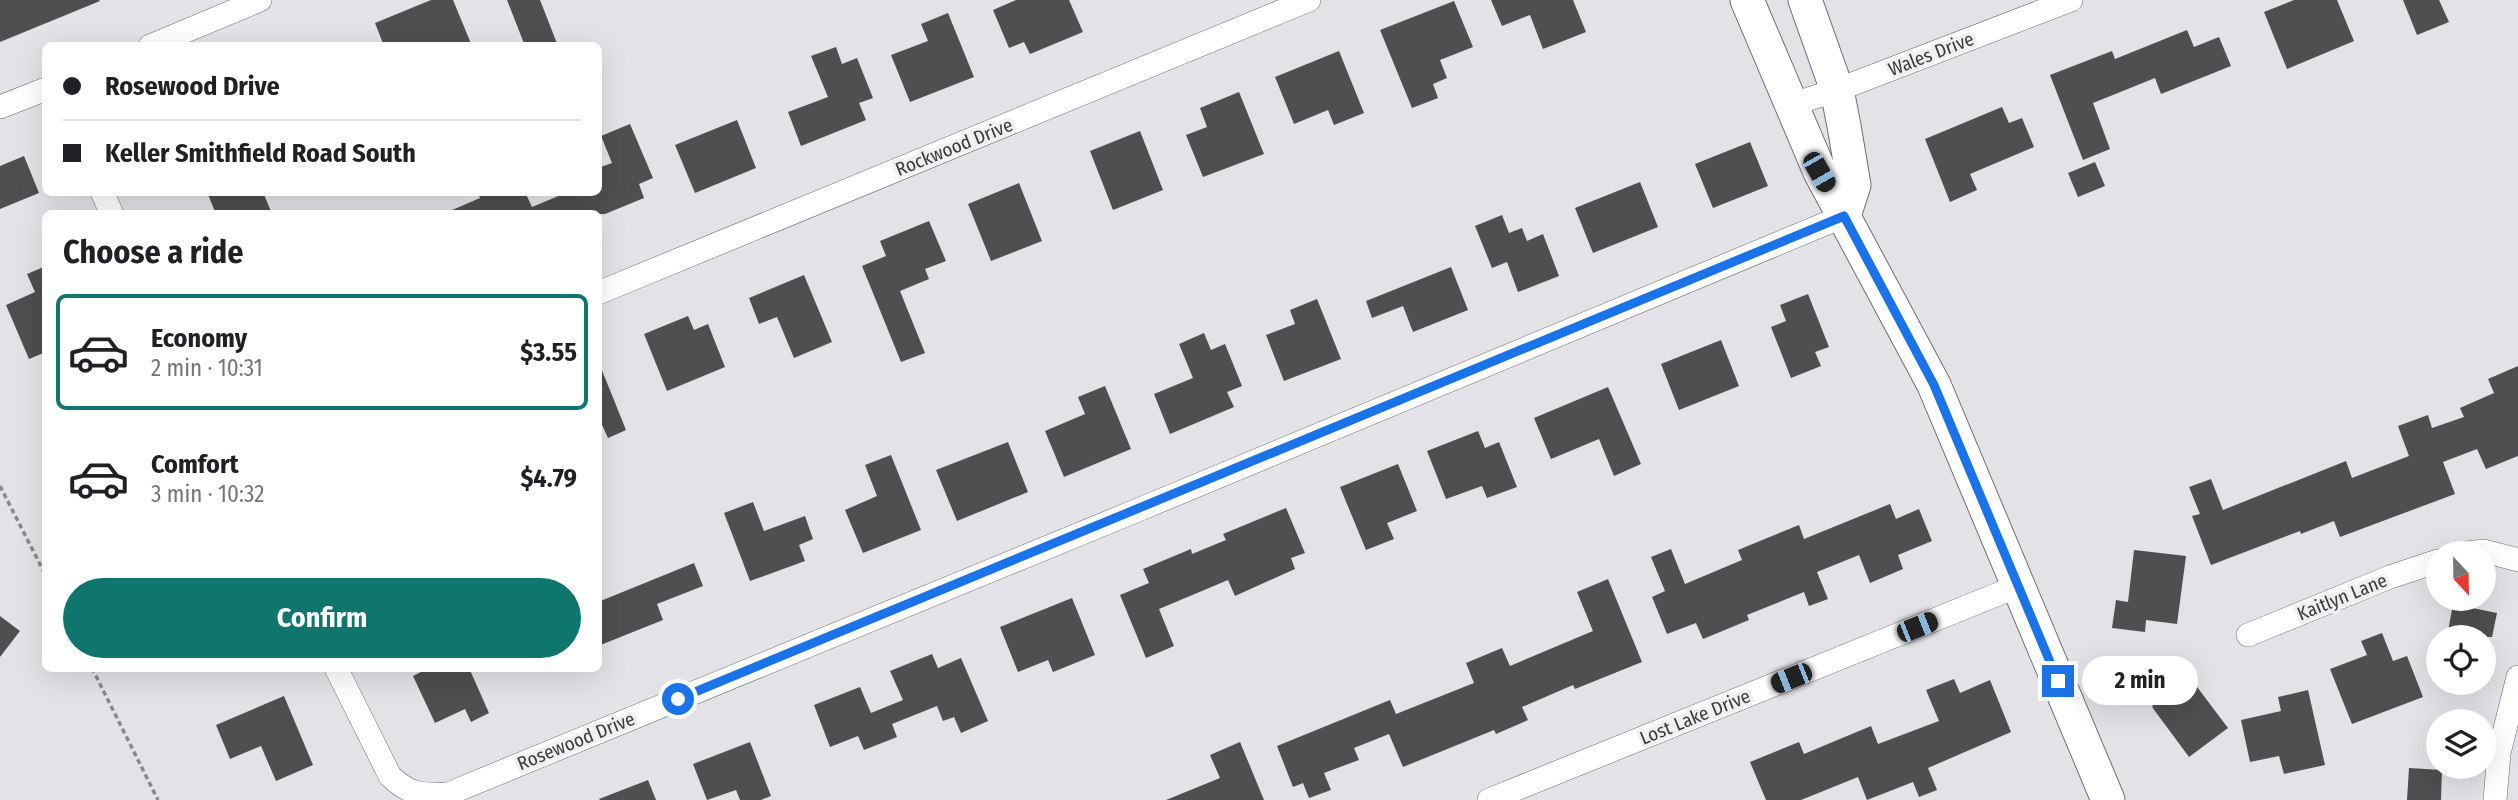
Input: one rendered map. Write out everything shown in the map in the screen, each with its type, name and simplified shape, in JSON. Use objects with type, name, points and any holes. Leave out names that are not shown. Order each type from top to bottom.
[{"type":"main road","points":[[1747,0],[1819,172],[1934,385],[2108,800]]},
{"type":"main road","points":[[1804,0],[1837,90],[1854,185],[1844,216]]},
{"type":"street","points":[[160,42],[260,0]]},
{"type":"street","name":"Rockwood Drive","points":[[602,291],[1309,0]]},
{"type":"street","name":"Wales Drive","points":[[1790,105],[1837,90],[2071,0]]},
{"type":"street","points":[[0,107],[42,91]]},
{"type":"street","name":"Rosewood Drive","points":[[338,672],[390,776],[404,789],[423,795],[448,794],[1844,216]]},
{"type":"street","points":[[2496,554],[2518,560]]},
{"type":"street","name":"Kaitlyn Lane","points":[[2248,635],[2426,565]]},
{"type":"street","name":"Lost Lake Drive","points":[[1489,800],[2018,586]]},
{"type":"street","points":[[2495,800],[2499,753],[2518,677]]},
{"type":"path","points":[[0,486],[42,568]]},
{"type":"path","points":[[94,672],[158,800]]},
{"type":"building","points":[[0,0],[99,0],[100,1],[0,42]]},
{"type":"building","points":[[431,0],[453,0],[470,42],[382,42],[375,23]]},
{"type":"building","points":[[507,0],[540,0],[556,42],[523,42]]},
{"type":"building","points":[[1016,0],[1069,0],[1083,32],[1030,54],[1024,42],[1009,48],[993,10]]},
{"type":"building","points":[[1491,0],[1573,0],[1586,32],[1543,49],[1530,15],[1502,26]]},
{"type":"building","points":[[2294,0],[2337,0],[2354,41],[2287,69],[2264,12]]},
{"type":"building","points":[[2403,0],[2439,0],[2449,22],[2417,35]]},
{"type":"building","points":[[1454,1],[1473,47],[1440,60],[1447,78],[1433,84],[1438,98],[1412,108],[1380,30]]},
{"type":"building","points":[[948,13],[974,77],[910,102],[891,55],[928,41],[921,24]]},
{"type":"building","points":[[2187,30],[2194,47],[2219,37],[2231,66],[2161,94],[2155,78],[2093,103],[2110,149],[2083,160],[2050,75],[2112,51],[2115,59]]},
{"type":"building","points":[[836,47],[842,64],[857,58],[873,98],[859,103],[866,120],[801,146],[788,112],[828,97],[811,56]]},
{"type":"building","points":[[1339,51],[1364,113],[1334,125],[1328,110],[1294,124],[1275,77]]},
{"type":"building","points":[[1239,92],[1264,154],[1203,177],[1186,135],[1207,127],[1200,108]]},
{"type":"building","points":[[2002,107],[2009,123],[2022,118],[2034,147],[1970,174],[1977,190],[1950,202],[1925,139]]},
{"type":"building","points":[[737,120],[756,168],[695,193],[675,145]]},
{"type":"building","points":[[630,124],[653,178],[639,184],[644,198],[605,214],[602,214],[602,210],[452,210],[479,196],[527,196],[532,207],[558,196],[602,196],[602,167],[612,163],[602,136]]},
{"type":"building","points":[[1140,131],[1163,190],[1113,210],[1090,151]]},
{"type":"building","points":[[1750,142],[1768,186],[1713,208],[1695,164]]},
{"type":"building","points":[[24,156],[39,193],[0,209],[0,166]]},
{"type":"building","points":[[2095,162],[2105,186],[2078,197],[2068,173]]},
{"type":"building","points":[[1640,182],[1658,227],[1593,253],[1575,208]]},
{"type":"building","points":[[1019,183],[1042,241],[991,261],[968,204]]},
{"type":"building","points":[[209,196],[265,196],[270,210],[214,210]]},
{"type":"building","points":[[1502,215],[1509,233],[1522,228],[1527,241],[1543,234],[1559,276],[1518,292],[1507,262],[1492,268],[1475,226]]},
{"type":"building","points":[[929,221],[946,261],[925,269],[929,279],[900,291],[925,353],[901,362],[862,266],[886,256],[880,241]]},
{"type":"building","points":[[1451,267],[1468,310],[1413,332],[1403,306],[1372,318],[1366,301]]},
{"type":"building","points":[[42,268],[42,354],[29,359],[6,305],[35,292],[27,274]]},
{"type":"building","points":[[804,275],[832,342],[794,358],[777,317],[759,324],[749,298]]},
{"type":"building","points":[[1808,294],[1829,347],[1815,352],[1821,366],[1791,378],[1771,327],[1786,321],[1780,305]]},
{"type":"building","points":[[1317,299],[1341,359],[1284,381],[1266,335],[1295,324],[1290,310]]},
{"type":"building","points":[[688,316],[694,330],[708,324],[725,367],[667,391],[644,334]]},
{"type":"building","points":[[1204,333],[1211,350],[1225,344],[1242,386],[1227,392],[1234,407],[1170,434],[1154,394],[1193,378],[1179,344]]},
{"type":"building","points":[[1721,340],[1739,386],[1679,410],[1661,364]]},
{"type":"building","points":[[2518,366],[2518,456],[2486,469],[2477,449],[2443,462],[2455,494],[2340,537],[2334,521],[2211,565],[2192,516],[2200,514],[2189,487],[2211,479],[2223,510],[2346,461],[2352,478],[2409,456],[2398,426],[2428,415],[2432,428],[2464,417],[2460,408],[2494,393],[2488,379]]},
{"type":"building","points":[[602,370],[626,430],[608,438],[602,425]]},
{"type":"building","points":[[1105,386],[1131,449],[1064,477],[1045,431],[1085,414],[1078,397]]},
{"type":"building","points":[[1608,387],[1641,464],[1614,476],[1599,439],[1551,459],[1534,418]]},
{"type":"building","points":[[1478,431],[1485,448],[1499,442],[1517,487],[1487,498],[1482,486],[1446,499],[1427,451]]},
{"type":"building","points":[[1008,442],[1028,492],[957,521],[936,470]]},
{"type":"building","points":[[891,455],[921,530],[863,553],[845,510],[877,496],[865,465]]},
{"type":"building","points":[[1398,464],[1417,511],[1387,523],[1394,539],[1366,550],[1340,487]]},
{"type":"building","points":[[753,502],[764,531],[805,516],[813,539],[799,545],[805,561],[750,581],[724,513]]},
{"type":"building","points":[[1890,504],[1896,519],[1919,509],[1932,541],[1898,555],[1903,569],[1870,583],[1859,555],[1817,572],[1828,599],[1809,606],[1804,592],[1747,615],[1749,620],[1703,639],[1696,623],[1667,634],[1652,597],[1665,591],[1651,557],[1671,549],[1685,584],[1742,560],[1738,550],[1799,525],[1804,539]]},
{"type":"building","points":[[1286,508],[1305,553],[1291,558],[1295,569],[1235,596],[1228,580],[1159,609],[1174,646],[1146,658],[1120,595],[1149,583],[1143,569],[1191,549],[1192,554],[1226,540],[1223,534]]},
{"type":"building","points":[[2134,550],[2186,556],[2177,624],[2146,620],[2145,632],[2112,628],[2116,600],[2128,602]]},
{"type":"building","points":[[694,563],[703,586],[657,604],[663,620],[602,644],[602,600]]},
{"type":"building","points":[[1608,579],[1642,662],[1575,689],[1573,685],[1522,707],[1528,720],[1496,734],[1494,730],[1403,767],[1389,734],[1354,748],[1359,760],[1324,773],[1331,790],[1309,798],[1303,783],[1293,787],[1277,746],[1390,700],[1396,714],[1474,683],[1466,663],[1502,648],[1510,666],[1593,631],[1577,592]]},
{"type":"building","points":[[1072,598],[1095,655],[1053,672],[1048,660],[1018,672],[1000,627]]},
{"type":"building","points":[[2452,611],[2497,613],[2494,625],[2449,625]]},
{"type":"building","points":[[0,616],[20,631],[0,657]]},
{"type":"building","points":[[2382,633],[2393,661],[2407,656],[2423,697],[2352,724],[2330,669],[2367,655],[2361,641]]},
{"type":"building","points":[[932,654],[938,668],[961,658],[988,721],[961,733],[954,717],[943,721],[937,706],[892,724],[897,737],[864,750],[858,736],[830,747],[814,705],[860,687],[871,713],[903,700],[890,671]]},
{"type":"building","points":[[2182,667],[2228,728],[2189,757],[2145,695]]},
{"type":"building","points":[[421,672],[471,672],[489,713],[471,722],[465,709],[435,723],[413,676]]},
{"type":"building","points":[[1954,679],[1960,693],[1990,680],[2011,732],[1928,768],[1937,790],[1919,797],[1913,782],[1867,800],[1858,777],[1801,800],[1766,800],[1750,762],[1799,742],[1804,754],[1871,726],[1878,744],[1939,721],[1926,690]]},
{"type":"building","points":[[2308,690],[2325,765],[2284,774],[2279,756],[2250,762],[2241,720],[2281,711],[2278,697]]},
{"type":"building","points":[[284,696],[313,765],[276,781],[261,746],[230,759],[216,725]]},
{"type":"building","points":[[750,742],[771,796],[761,800],[740,800],[736,790],[707,800],[693,764]]},
{"type":"building","points":[[1240,742],[1264,800],[1166,800],[1220,778],[1210,755]]},
{"type":"building","points":[[2409,768],[2426,769],[2426,779],[2442,779],[2441,800],[2407,800]]},
{"type":"building","points":[[648,780],[656,800],[599,799]]},
{"type":"route","points":[[678,699],[1844,216],[1934,385],[2058,681]]}]
